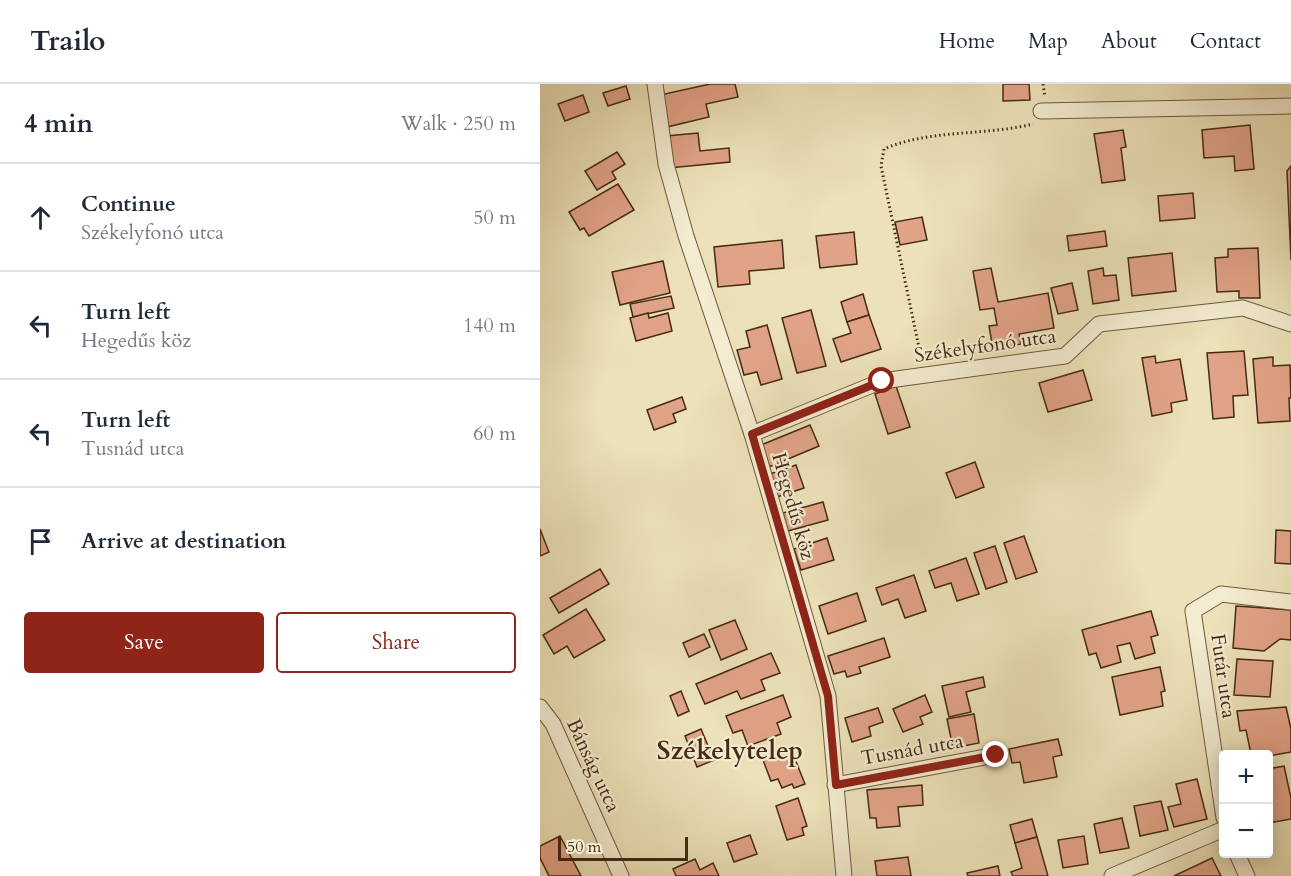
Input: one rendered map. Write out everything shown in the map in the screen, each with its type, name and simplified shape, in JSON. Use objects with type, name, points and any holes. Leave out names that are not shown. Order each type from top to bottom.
[{"type":"street","name":"Hegedűs köz","points":[[655,84],[666,164],[686,236],[752,434],[828,696],[844,876]]},
{"type":"street","points":[[1041,111],[1291,106]]},
{"type":"street","name":"Székelyfonó utca","points":[[752,434],[882,381],[1065,356],[1099,324],[1243,308],[1291,324]]},
{"type":"street","name":"Futár utca","points":[[1222,804],[1193,611],[1221,594],[1291,602]]},
{"type":"street","name":"Bánság utca","points":[[540,707],[553,724],[621,876]]},
{"type":"street","name":"Tusnád utca","points":[[836,785],[996,755]]},
{"type":"street","points":[[1112,876],[1219,831]]},
{"type":"street","points":[[1239,858],[1247,876]]},
{"type":"path","points":[[925,375],[882,166],[884,149],[904,141],[1013,129],[1034,124],[1045,102],[1043,84]]},
{"type":"building","points":[[710,84],[735,84],[738,97],[706,104],[709,117],[667,127],[660,95]]},
{"type":"building","points":[[1003,84],[1029,84],[1030,100],[1003,101]]},
{"type":"building","points":[[626,86],[630,99],[608,106],[603,93]]},
{"type":"building","points":[[583,95],[589,112],[565,121],[558,104]]},
{"type":"building","points":[[1250,125],[1254,169],[1235,171],[1234,156],[1204,158],[1202,130]]},
{"type":"building","points":[[1123,130],[1126,147],[1121,148],[1125,180],[1102,183],[1094,134]]},
{"type":"building","points":[[698,133],[700,151],[729,148],[730,162],[669,168],[666,136]]},
{"type":"building","points":[[617,152],[625,164],[612,172],[616,179],[597,190],[585,171]]},
{"type":"building","points":[[1291,166],[1291,260],[1287,171]]},
{"type":"building","points":[[618,184],[634,210],[589,236],[584,228],[580,230],[569,212]]},
{"type":"building","points":[[1193,193],[1195,218],[1160,221],[1158,196]]},
{"type":"building","points":[[922,217],[927,240],[900,245],[895,222]]},
{"type":"building","points":[[1105,231],[1107,246],[1069,251],[1067,236]]},
{"type":"building","points":[[854,232],[857,264],[820,268],[816,236]]},
{"type":"building","points":[[782,240],[784,268],[749,271],[750,284],[718,287],[714,247]]},
{"type":"building","points":[[1258,248],[1260,298],[1239,298],[1239,291],[1217,292],[1215,258],[1228,257],[1228,249]]},
{"type":"building","points":[[1172,253],[1176,291],[1132,296],[1128,258]]},
{"type":"building","points":[[663,261],[670,293],[620,305],[612,272]]},
{"type":"building","points":[[991,268],[998,302],[1048,293],[1054,328],[1019,334],[1021,344],[993,349],[989,326],[997,325],[994,308],[980,310],[973,271]]},
{"type":"building","points":[[1103,268],[1104,276],[1116,275],[1119,300],[1093,304],[1088,271]]},
{"type":"building","points":[[1072,283],[1078,310],[1058,314],[1051,288]]},
{"type":"building","points":[[863,294],[869,315],[847,322],[841,302]]},
{"type":"building","points":[[671,296],[674,308],[633,317],[630,304]]},
{"type":"building","points":[[811,310],[826,366],[797,373],[782,318]]},
{"type":"building","points":[[648,313],[649,318],[668,313],[672,331],[636,341],[630,318]]},
{"type":"building","points":[[869,315],[881,349],[841,362],[833,339],[851,333],[847,322]]},
{"type":"building","points":[[767,325],[782,379],[761,385],[757,372],[744,375],[737,350],[750,347],[746,331]]},
{"type":"building","points":[[1244,351],[1248,395],[1233,396],[1234,417],[1213,419],[1207,353]]},
{"type":"building","points":[[1155,356],[1156,363],[1180,359],[1187,400],[1171,403],[1172,412],[1152,416],[1142,358]]},
{"type":"building","points":[[1273,357],[1273,366],[1290,365],[1290,421],[1258,423],[1253,359]]},
{"type":"building","points":[[1083,370],[1092,400],[1048,412],[1039,383]]},
{"type":"building","points":[[896,386],[910,427],[888,434],[875,394]]},
{"type":"building","points":[[682,397],[686,409],[673,414],[676,422],[654,430],[647,410]]},
{"type":"building","points":[[810,425],[819,446],[769,467],[761,445]]},
{"type":"building","points":[[975,462],[984,487],[956,498],[946,473]]},
{"type":"building","points":[[796,465],[804,488],[777,497],[770,474]]},
{"type":"building","points":[[823,502],[828,520],[788,531],[783,513]]},
{"type":"building","points":[[540,529],[549,552],[540,556]]},
{"type":"building","points":[[1276,530],[1291,531],[1291,564],[1275,563]]},
{"type":"building","points":[[1024,536],[1037,572],[1016,579],[1004,543]]},
{"type":"building","points":[[827,538],[834,560],[801,570],[794,549]]},
{"type":"building","points":[[995,546],[1007,582],[986,589],[974,553]]},
{"type":"building","points":[[966,558],[979,594],[957,601],[951,583],[935,588],[929,571]]},
{"type":"building","points":[[600,569],[609,584],[559,613],[550,598]]},
{"type":"building","points":[[914,575],[926,611],[905,618],[898,599],[882,605],[876,588]]},
{"type":"building","points":[[857,593],[866,621],[828,634],[819,606]]},
{"type":"building","points":[[1236,606],[1291,610],[1291,640],[1280,639],[1264,651],[1233,648]]},
{"type":"building","points":[[586,609],[605,640],[574,658],[567,646],[554,654],[543,635]]},
{"type":"building","points":[[1151,611],[1158,635],[1151,637],[1155,653],[1135,659],[1130,643],[1117,646],[1121,662],[1101,668],[1096,653],[1089,655],[1082,630]]},
{"type":"building","points":[[735,620],[747,649],[721,660],[709,630]]},
{"type":"building","points":[[704,634],[710,647],[689,657],[683,643]]},
{"type":"building","points":[[884,638],[890,657],[859,667],[861,673],[847,677],[845,671],[834,674],[828,656]]},
{"type":"building","points":[[771,653],[780,673],[761,680],[765,690],[741,699],[737,691],[705,704],[696,684]]},
{"type":"building","points":[[1237,659],[1273,661],[1270,697],[1234,695]]},
{"type":"building","points":[[1160,667],[1165,691],[1161,692],[1163,706],[1120,715],[1112,677]]},
{"type":"building","points":[[983,677],[985,687],[966,692],[971,712],[949,717],[942,686]]},
{"type":"building","points":[[681,691],[689,711],[678,716],[670,696]]},
{"type":"building","points":[[783,695],[791,717],[777,723],[781,734],[748,746],[742,730],[733,733],[726,716]]},
{"type":"building","points":[[925,695],[932,712],[920,717],[923,724],[903,732],[893,709]]},
{"type":"building","points":[[1286,707],[1291,729],[1291,752],[1273,755],[1273,750],[1250,750],[1246,730],[1240,731],[1237,711]]},
{"type":"building","points":[[878,708],[883,722],[869,727],[871,736],[852,742],[845,718]]},
{"type":"building","points":[[974,714],[979,743],[953,748],[947,719]]},
{"type":"building","points":[[701,729],[714,760],[697,767],[685,736]]},
{"type":"building","points":[[1058,739],[1062,755],[1053,757],[1057,777],[1024,783],[1020,762],[1012,763],[1009,749]]},
{"type":"building","points":[[791,749],[805,784],[794,788],[792,784],[782,788],[778,779],[771,781],[763,760]]},
{"type":"building","points":[[1284,766],[1291,798],[1291,819],[1273,822],[1273,804],[1273,768]]},
{"type":"building","points":[[1197,779],[1207,819],[1174,827],[1168,807],[1181,804],[1176,784]]},
{"type":"building","points":[[922,785],[923,805],[898,807],[900,826],[877,828],[876,818],[870,818],[867,790]]},
{"type":"building","points":[[798,798],[807,826],[802,828],[804,835],[787,840],[776,806]]},
{"type":"building","points":[[1161,801],[1168,830],[1140,836],[1134,806]]},
{"type":"building","points":[[1122,818],[1129,848],[1100,853],[1094,824]]},
{"type":"building","points":[[1032,819],[1037,837],[1015,843],[1010,825]]},
{"type":"building","points":[[750,835],[757,854],[734,862],[727,843]]},
{"type":"building","points":[[560,836],[581,876],[549,876],[540,858],[540,846]]},
{"type":"building","points":[[1084,836],[1088,864],[1063,868],[1058,840]]},
{"type":"building","points":[[1037,837],[1048,876],[1013,876],[1011,872],[1022,868],[1015,843]]},
{"type":"building","points":[[908,857],[911,876],[877,876],[875,861]]},
{"type":"building","points":[[1212,858],[1221,876],[1174,876]]},
{"type":"building","points":[[695,859],[700,870],[713,863],[719,876],[676,876],[673,869]]},
{"type":"building","points":[[998,866],[1000,876],[968,876],[967,873]]},
{"type":"district","name":"Székelytelep","points":[[730,750]]},
{"type":"route","points":[[882,381],[752,434],[828,696],[836,785],[996,755]]}]
